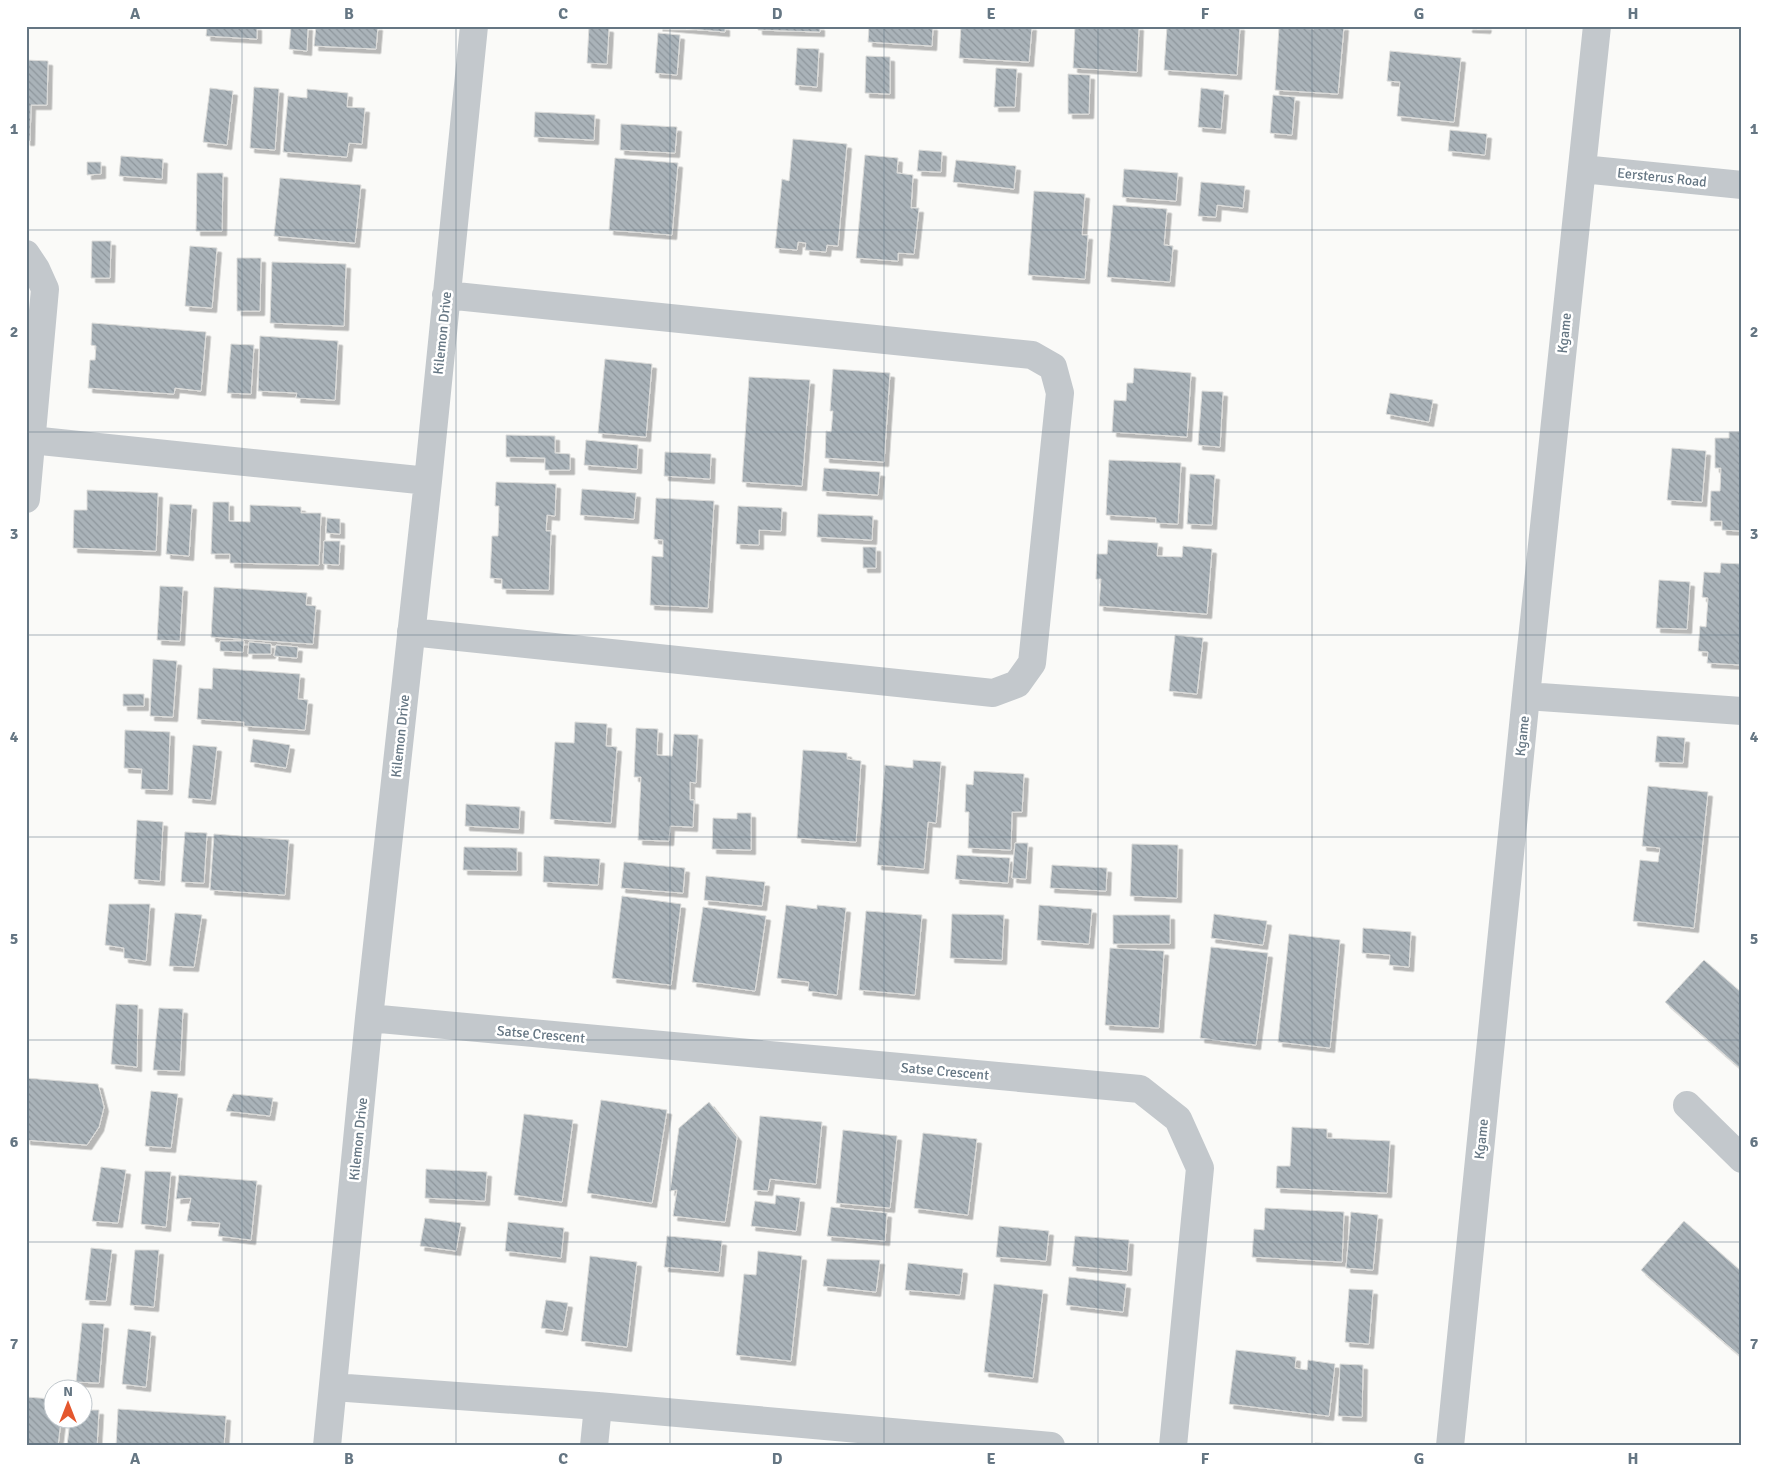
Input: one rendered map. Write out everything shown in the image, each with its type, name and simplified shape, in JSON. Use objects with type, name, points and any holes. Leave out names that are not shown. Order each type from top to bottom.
[{"type":"street","name":"Kilemon Drive","points":[[327,1446],[474,26]]},
{"type":"street","name":"Kgame","points":[[1450,1446],[1526,696],[1597,26]]},
{"type":"street","name":"Eersterus Road","points":[[1582,169],[1742,185]]},
{"type":"street","points":[[26,254],[36,268],[46,289],[26,499]]},
{"type":"street","points":[[411,632],[993,693],[1017,684],[1032,662],[1060,393],[1053,367],[1032,355],[446,295]]},
{"type":"street","points":[[31,440],[428,481]]},
{"type":"street","points":[[1526,696],[1742,711]]},
{"type":"street","name":"Satse Crescent","points":[[370,1018],[1140,1089],[1178,1119],[1200,1168],[1173,1446]]},
{"type":"street","points":[[1687,1105],[1742,1158]]},
{"type":"street","points":[[333,1387],[598,1406],[1051,1446]]},
{"type":"street","points":[[594,1446],[598,1406]]},
{"type":"building","points":[[207,26],[257,26],[257,39],[206,36]]},
{"type":"building","points":[[291,26],[308,26],[307,51],[289,49]]},
{"type":"building","points":[[316,26],[378,26],[376,49],[314,46]]},
{"type":"building","points":[[589,26],[609,28],[607,64],[587,63]]},
{"type":"building","points":[[658,26],[725,26],[725,32]]},
{"type":"building","points":[[758,26],[820,26],[820,32],[758,30]]},
{"type":"building","points":[[869,26],[933,26],[932,46],[868,42]]},
{"type":"building","points":[[961,26],[1032,26],[1029,62],[959,58]]},
{"type":"building","points":[[1075,26],[1139,26],[1137,72],[1073,68]]},
{"type":"building","points":[[1167,26],[1240,26],[1237,75],[1164,70]]},
{"type":"building","points":[[1314,26],[1344,26],[1338,94],[1275,90],[1279,27],[1314,29]]},
{"type":"building","points":[[1468,26],[1487,26],[1486,29],[1468,28]]},
{"type":"building","points":[[658,33],[680,35],[677,75],[655,73]]},
{"type":"building","points":[[797,48],[819,49],[817,87],[795,85]]},
{"type":"building","points":[[1390,51],[1461,58],[1454,122],[1397,116],[1400,82],[1387,81]]},
{"type":"building","points":[[866,56],[890,57],[890,94],[865,93]]},
{"type":"building","points":[[26,60],[48,61],[47,105],[31,105],[30,141],[26,141]]},
{"type":"building","points":[[996,68],[1017,69],[1015,107],[994,107]]},
{"type":"building","points":[[1068,74],[1090,75],[1089,114],[1068,114]]},
{"type":"building","points":[[254,87],[279,89],[275,150],[250,148]]},
{"type":"building","points":[[210,88],[233,91],[227,145],[203,142]]},
{"type":"building","points":[[1201,88],[1224,91],[1221,129],[1198,127]]},
{"type":"building","points":[[307,89],[348,93],[347,107],[365,108],[362,144],[349,143],[347,157],[283,152],[288,96],[307,98]]},
{"type":"building","points":[[1273,95],[1295,97],[1292,135],[1270,133]]},
{"type":"building","points":[[535,112],[595,115],[594,140],[534,137]]},
{"type":"building","points":[[621,124],[677,127],[675,153],[620,150]]},
{"type":"building","points":[[1450,130],[1487,134],[1485,155],[1448,151]]},
{"type":"building","points":[[793,139],[847,144],[838,246],[827,245],[826,252],[805,250],[806,243],[798,242],[797,250],[775,248],[782,179],[789,181]]},
{"type":"building","points":[[919,150],[942,152],[941,172],[917,171]]},
{"type":"building","points":[[865,155],[898,158],[897,173],[913,175],[911,208],[919,208],[914,254],[898,253],[898,261],[856,258]]},
{"type":"building","points":[[121,156],[163,159],[162,179],[119,176]]},
{"type":"building","points":[[615,158],[678,163],[672,235],[609,230]]},
{"type":"building","points":[[956,160],[1016,166],[1014,189],[953,182]]},
{"type":"building","points":[[87,162],[101,162],[101,174],[87,175]]},
{"type":"building","points":[[1124,169],[1178,173],[1176,201],[1122,197]]},
{"type":"building","points":[[197,173],[223,173],[222,231],[196,231]]},
{"type":"building","points":[[280,178],[361,185],[355,243],[274,236]]},
{"type":"building","points":[[1201,182],[1245,186],[1243,208],[1217,205],[1216,217],[1198,216]]},
{"type":"building","points":[[1034,191],[1085,194],[1082,235],[1088,235],[1085,279],[1028,275]]},
{"type":"building","points":[[1113,205],[1167,209],[1164,245],[1173,246],[1170,282],[1107,277]]},
{"type":"building","points":[[92,241],[111,241],[110,278],[91,278]]},
{"type":"building","points":[[190,246],[217,248],[212,308],[185,306]]},
{"type":"building","points":[[237,258],[261,258],[260,311],[237,311]]},
{"type":"building","points":[[272,262],[346,264],[344,326],[270,323]]},
{"type":"building","points":[[92,323],[206,332],[201,391],[175,388],[174,394],[88,388],[90,360],[95,360],[96,346],[91,345]]},
{"type":"building","points":[[260,336],[338,341],[335,400],[296,398],[297,393],[258,391]]},
{"type":"building","points":[[231,344],[254,345],[251,394],[227,393]]},
{"type":"building","points":[[605,359],[652,364],[646,437],[598,433]]},
{"type":"building","points":[[1134,368],[1191,373],[1187,437],[1112,432],[1114,400],[1126,401],[1127,383],[1133,383]]},
{"type":"building","points":[[833,369],[890,373],[884,462],[825,458],[826,431],[831,432],[833,411],[830,411]]},
{"type":"building","points":[[749,377],[810,380],[802,486],[742,482]]},
{"type":"building","points":[[1202,391],[1223,392],[1220,447],[1198,445]]},
{"type":"building","points":[[1390,393],[1433,400],[1429,422],[1386,414]]},
{"type":"building","points":[[1729,432],[1742,432],[1742,531],[1722,530],[1722,521],[1710,521],[1711,491],[1720,491],[1721,468],[1715,468],[1715,438],[1729,438]]},
{"type":"building","points":[[506,435],[555,436],[555,453],[570,454],[570,470],[545,470],[545,458],[506,457]]},
{"type":"building","points":[[586,440],[638,445],[637,469],[584,465]]},
{"type":"building","points":[[1672,448],[1706,451],[1702,502],[1667,500]]},
{"type":"building","points":[[665,452],[711,454],[710,479],[664,476]]},
{"type":"building","points":[[1109,460],[1181,463],[1178,524],[1156,523],[1156,518],[1106,515]]},
{"type":"building","points":[[824,468],[880,472],[878,495],[822,491]]},
{"type":"building","points":[[1190,474],[1215,475],[1212,525],[1187,524]]},
{"type":"building","points":[[496,482],[556,484],[555,516],[547,515],[546,531],[551,531],[549,590],[502,589],[502,579],[490,578],[492,536],[498,536],[499,506],[495,506]]},
{"type":"building","points":[[582,489],[636,493],[634,519],[580,515]]},
{"type":"building","points":[[87,490],[158,493],[156,551],[73,548],[74,510],[87,510]]},
{"type":"building","points":[[656,498],[714,501],[708,608],[650,605],[652,556],[663,557],[663,540],[654,539]]},
{"type":"building","points":[[213,502],[229,502],[229,521],[250,522],[250,505],[301,507],[301,513],[321,513],[319,565],[230,563],[230,554],[211,554]]},
{"type":"building","points":[[170,504],[192,505],[189,556],[166,554]]},
{"type":"building","points":[[738,506],[782,508],[781,531],[759,530],[759,545],[736,544]]},
{"type":"building","points":[[818,514],[873,516],[872,540],[817,537]]},
{"type":"building","points":[[327,518],[340,519],[340,534],[326,533]]},
{"type":"building","points":[[1108,540],[1158,543],[1157,556],[1182,557],[1183,546],[1212,549],[1207,614],[1099,606],[1101,579],[1096,579],[1097,554],[1107,554]]},
{"type":"building","points":[[324,541],[340,541],[339,565],[323,564]]},
{"type":"building","points":[[863,547],[876,547],[876,568],[863,568]]},
{"type":"building","points":[[1721,563],[1742,564],[1742,665],[1707,663],[1708,652],[1698,651],[1700,626],[1706,627],[1708,598],[1702,597],[1704,572],[1720,573]]},
{"type":"building","points":[[1659,580],[1690,582],[1687,629],[1656,628]]},
{"type":"building","points":[[160,586],[183,587],[180,641],[157,640]]},
{"type":"building","points":[[214,587],[307,593],[306,605],[316,606],[313,644],[211,637]]},
{"type":"building","points":[[1175,635],[1203,638],[1197,694],[1169,691]]},
{"type":"building","points":[[220,641],[244,641],[243,652],[220,651]]},
{"type":"building","points":[[249,642],[271,644],[271,654],[248,654]]},
{"type":"building","points":[[276,645],[298,647],[297,658],[274,656]]},
{"type":"building","points":[[153,659],[177,661],[173,717],[150,716]]},
{"type":"building","points":[[213,668],[300,674],[298,699],[308,700],[305,730],[244,726],[244,722],[197,719],[199,688],[212,689]]},
{"type":"building","points":[[123,694],[144,694],[144,706],[123,706]]},
{"type":"building","points":[[575,722],[607,724],[606,746],[617,747],[611,823],[550,819],[555,742],[574,743]]},
{"type":"building","points":[[636,728],[658,729],[657,755],[672,756],[674,734],[698,735],[696,783],[690,782],[690,800],[694,800],[693,827],[670,826],[669,841],[638,840],[641,777],[634,777]]},
{"type":"building","points":[[125,730],[170,732],[168,790],[141,789],[142,769],[124,768]]},
{"type":"building","points":[[1657,736],[1685,738],[1683,763],[1655,762]]},
{"type":"building","points":[[253,739],[290,745],[286,768],[250,762]]},
{"type":"building","points":[[193,745],[217,747],[211,800],[188,798]]},
{"type":"building","points":[[803,750],[847,753],[847,759],[861,761],[856,842],[797,838]]},
{"type":"building","points":[[913,760],[941,762],[936,823],[928,822],[924,869],[877,865],[885,765],[913,768]]},
{"type":"building","points":[[974,771],[1024,774],[1022,812],[1012,812],[1011,850],[968,848],[969,812],[965,812],[966,784],[973,785]]},
{"type":"building","points":[[1648,786],[1708,792],[1694,928],[1633,921],[1640,860],[1658,862],[1660,848],[1642,846]]},
{"type":"building","points":[[466,804],[520,807],[519,829],[465,826]]},
{"type":"building","points":[[737,813],[751,813],[751,850],[712,849],[713,818],[737,819]]},
{"type":"building","points":[[137,820],[163,822],[160,881],[134,879]]},
{"type":"building","points":[[185,832],[207,833],[204,883],[181,882]]},
{"type":"building","points":[[214,834],[289,840],[285,895],[210,890]]},
{"type":"building","points":[[1015,843],[1028,843],[1026,879],[1012,878]]},
{"type":"building","points":[[1132,844],[1178,845],[1177,898],[1130,896]]},
{"type":"building","points":[[464,847],[517,848],[517,871],[463,870]]},
{"type":"building","points":[[957,855],[1010,858],[1008,883],[955,879]]},
{"type":"building","points":[[544,856],[600,859],[598,885],[543,882]]},
{"type":"building","points":[[624,862],[685,868],[683,893],[621,888]]},
{"type":"building","points":[[1052,865],[1107,868],[1106,891],[1050,888]]},
{"type":"building","points":[[706,876],[765,882],[762,906],[704,900]]},
{"type":"building","points":[[622,896],[681,904],[671,985],[612,978]]},
{"type":"building","points":[[109,904],[150,904],[146,961],[124,958],[124,948],[105,945]]},
{"type":"building","points":[[786,905],[817,909],[817,905],[846,908],[837,995],[808,991],[809,982],[777,978]]},
{"type":"building","points":[[1039,905],[1092,909],[1089,944],[1037,940]]},
{"type":"building","points":[[703,907],[766,916],[755,991],[692,982]]},
{"type":"building","points":[[866,911],[922,915],[915,995],[859,990]]},
{"type":"building","points":[[175,913],[202,915],[194,967],[169,966]]},
{"type":"building","points":[[952,914],[1004,915],[1002,960],[950,958]]},
{"type":"building","points":[[1214,914],[1267,921],[1263,945],[1211,938]]},
{"type":"building","points":[[1113,915],[1170,915],[1170,944],[1113,944]]},
{"type":"building","points":[[1363,928],[1411,932],[1409,967],[1389,965],[1390,955],[1362,953]]},
{"type":"building","points":[[1289,934],[1340,940],[1330,1048],[1278,1042]]},
{"type":"building","points":[[1211,947],[1268,953],[1256,1045],[1200,1038]]},
{"type":"building","points":[[1110,948],[1164,951],[1159,1028],[1105,1025]]},
{"type":"building","points":[[1704,960],[1742,993],[1742,1070],[1665,1002]]},
{"type":"building","points":[[116,1004],[138,1005],[137,1067],[111,1064]]},
{"type":"building","points":[[159,1008],[183,1009],[180,1071],[153,1070]]},
{"type":"building","points":[[26,1078],[98,1084],[104,1107],[99,1127],[87,1145],[26,1140]]},
{"type":"building","points":[[151,1091],[178,1094],[171,1148],[145,1146]]},
{"type":"building","points":[[233,1094],[273,1098],[270,1116],[226,1111]]},
{"type":"building","points":[[601,1100],[667,1110],[652,1203],[587,1193]]},
{"type":"building","points":[[709,1102],[737,1137],[725,1222],[673,1216],[677,1190],[670,1191],[679,1128]]},
{"type":"building","points":[[524,1114],[573,1120],[562,1202],[514,1195]]},
{"type":"building","points":[[760,1116],[822,1122],[816,1184],[770,1179],[768,1191],[753,1190]]},
{"type":"building","points":[[1292,1127],[1327,1129],[1327,1138],[1390,1141],[1387,1193],[1276,1188],[1277,1166],[1290,1166]]},
{"type":"building","points":[[843,1130],[897,1136],[890,1208],[836,1203]]},
{"type":"building","points":[[923,1133],[977,1139],[968,1215],[914,1208]]},
{"type":"building","points":[[101,1167],[126,1170],[118,1223],[92,1221]]},
{"type":"building","points":[[426,1169],[487,1172],[485,1201],[425,1198]]},
{"type":"building","points":[[145,1171],[171,1172],[166,1227],[141,1224]]},
{"type":"building","points":[[179,1175],[257,1181],[251,1240],[218,1236],[220,1223],[187,1221],[191,1198],[176,1199]]},
{"type":"building","points":[[776,1195],[800,1198],[796,1231],[751,1226],[755,1201],[775,1204]]},
{"type":"building","points":[[831,1207],[887,1213],[885,1241],[827,1236]]},
{"type":"building","points":[[1265,1208],[1344,1212],[1342,1262],[1252,1257],[1254,1229],[1264,1230]]},
{"type":"building","points":[[1351,1212],[1378,1215],[1373,1270],[1346,1268]]},
{"type":"building","points":[[425,1218],[461,1223],[456,1251],[420,1246]]},
{"type":"building","points":[[1684,1221],[1742,1272],[1742,1352],[1739,1355],[1641,1270]]},
{"type":"building","points":[[508,1222],[564,1228],[561,1258],[505,1251]]},
{"type":"building","points":[[999,1226],[1049,1231],[1046,1261],[996,1257]]},
{"type":"building","points":[[667,1236],[722,1241],[719,1272],[664,1267]]},
{"type":"building","points":[[1075,1236],[1129,1240],[1127,1271],[1072,1266]]},
{"type":"building","points":[[91,1248],[112,1250],[106,1301],[85,1300]]},
{"type":"building","points":[[135,1250],[159,1250],[154,1307],[130,1305]]},
{"type":"building","points":[[758,1251],[802,1256],[791,1361],[736,1355],[744,1274],[756,1275]]},
{"type":"building","points":[[590,1256],[637,1262],[627,1347],[581,1341]]},
{"type":"building","points":[[827,1259],[880,1260],[876,1292],[823,1286]]},
{"type":"building","points":[[908,1263],[963,1269],[960,1295],[905,1290]]},
{"type":"building","points":[[1069,1277],[1126,1284],[1123,1312],[1066,1305]]},
{"type":"building","points":[[994,1284],[1043,1290],[1033,1378],[984,1372]]},
{"type":"building","points":[[1349,1289],[1373,1290],[1369,1344],[1345,1342]]},
{"type":"building","points":[[546,1300],[568,1303],[563,1331],[541,1328]]},
{"type":"building","points":[[82,1323],[104,1324],[99,1383],[92,1383],[92,1380],[76,1380]]},
{"type":"building","points":[[128,1329],[151,1332],[146,1387],[122,1384]]},
{"type":"building","points":[[1236,1350],[1296,1357],[1295,1368],[1307,1370],[1308,1360],[1335,1364],[1329,1416],[1229,1404]]},
{"type":"building","points":[[1340,1364],[1363,1365],[1362,1417],[1338,1416]]},
{"type":"building","points":[[26,1397],[42,1398],[42,1430],[60,1430],[58,1446],[26,1446]]},
{"type":"building","points":[[118,1409],[226,1416],[224,1446],[116,1446]]},
{"type":"building","points":[[92,1410],[99,1410],[97,1446],[67,1446],[69,1430],[92,1430]]},
{"type":"building","points":[[1315,1443],[1358,1445],[1358,1446],[1314,1446]]}]
